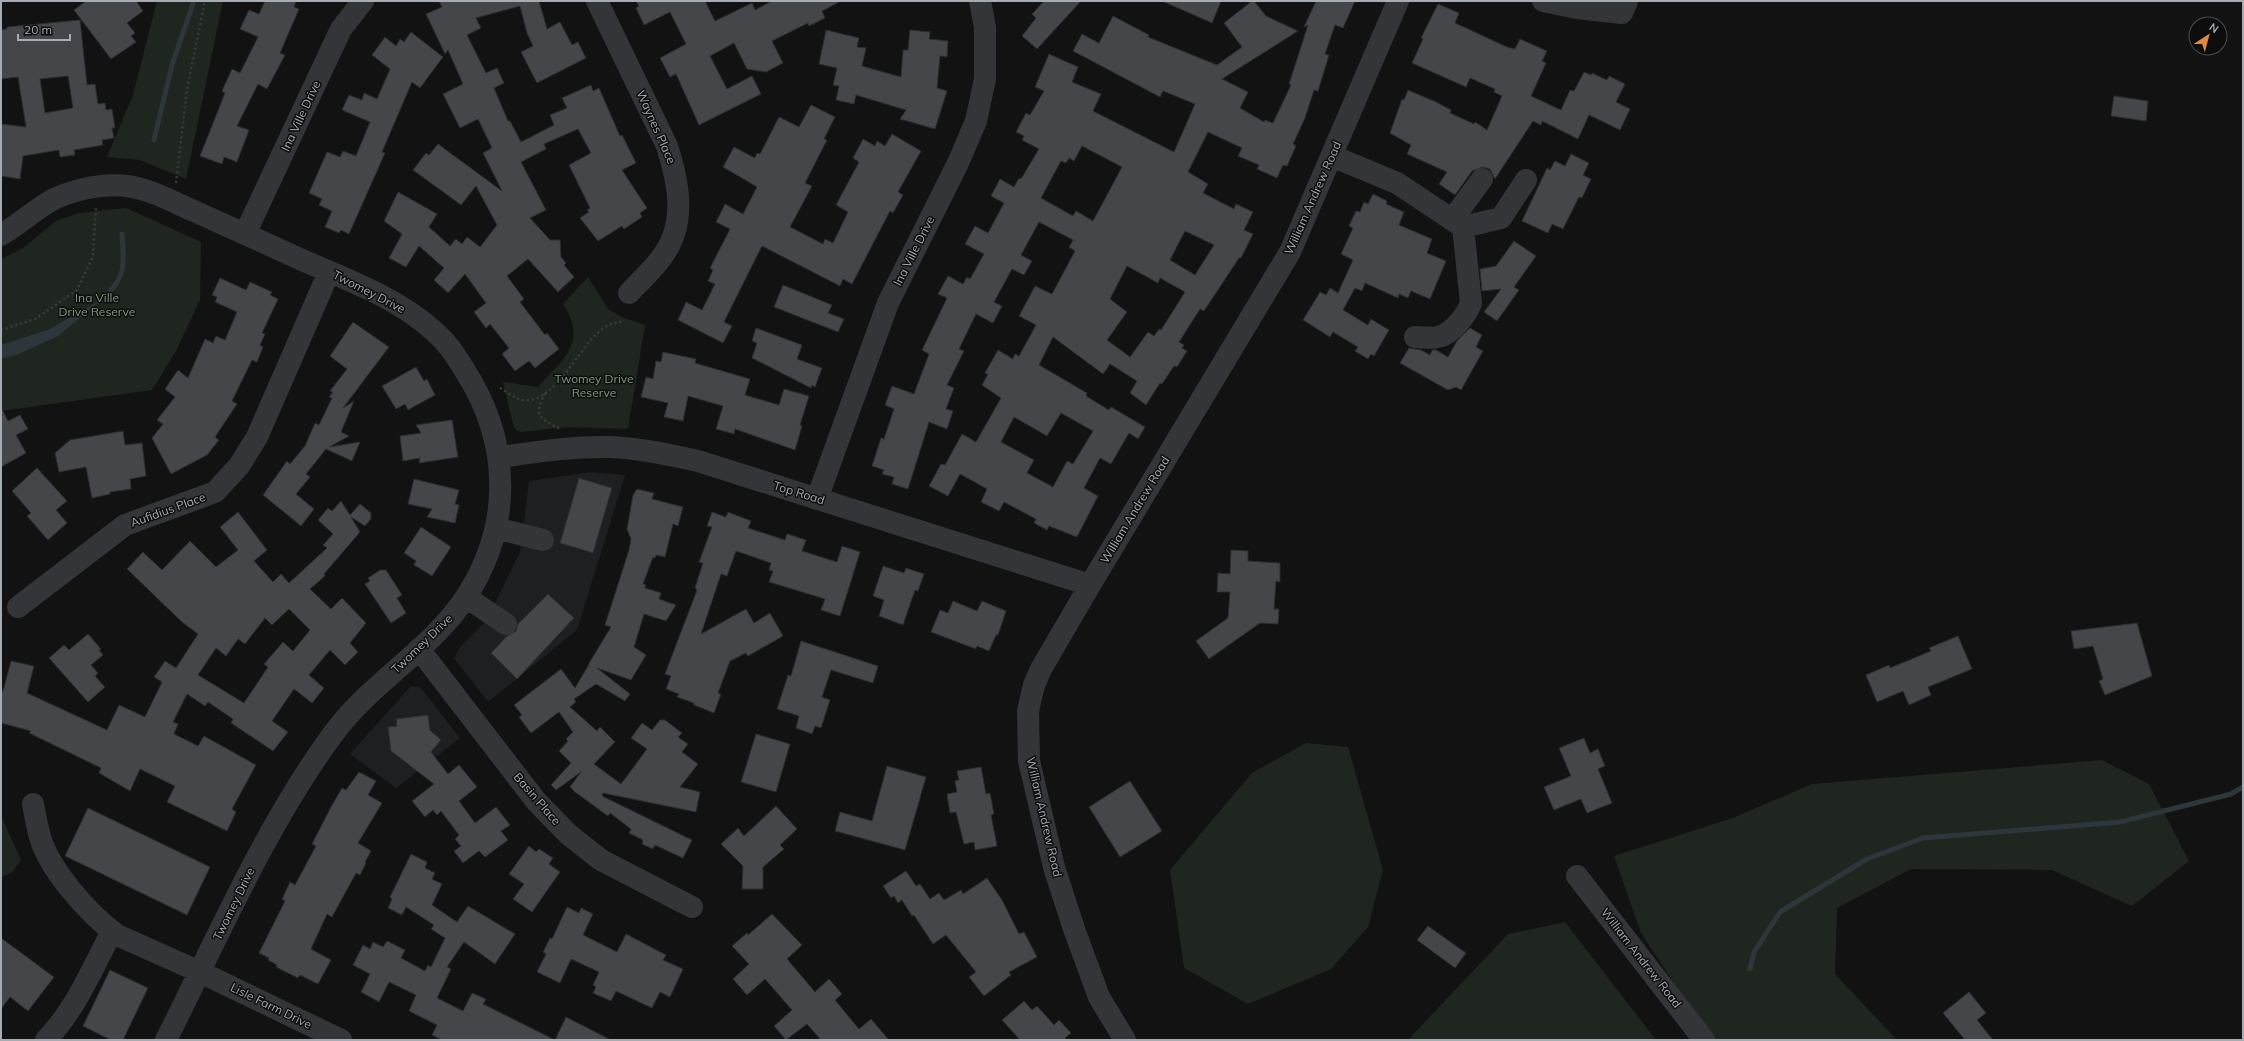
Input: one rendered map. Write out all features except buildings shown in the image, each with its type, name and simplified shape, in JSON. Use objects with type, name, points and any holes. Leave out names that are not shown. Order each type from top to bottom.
[{"type":"street","name":"Ina Ville Drive","points":[[245,234],[341,29],[363,1]]},
{"type":"street","name":"Waynes Place","points":[[597,1],[667,146],[675,171],[679,201],[673,238],[657,262],[629,293]]},
{"type":"street","name":"Ina Ville Drive","points":[[817,499],[888,303],[958,163],[976,121],[985,79],[985,27],[980,1]]},
{"type":"street","name":"William Andrew Road","points":[[1125,1040],[1099,997],[1074,929],[1054,867],[1029,761],[1028,711],[1034,685],[1041,668],[1090,585],[1290,252],[1398,1]]},
{"type":"street","points":[[1543,1],[1577,8],[1624,7]]},
{"type":"street","points":[[1332,156],[1397,183],[1458,224],[1501,218],[1526,180]]},
{"type":"street","points":[[1415,337],[1438,337],[1449,332],[1468,312],[1471,303],[1458,224],[1482,179]]},
{"type":"street","name":"Twomey Drive","points":[[1,234],[56,198],[98,186],[119,186],[148,192],[245,234],[401,306],[434,331],[451,348],[483,401],[500,457],[501,481],[496,528],[481,570],[466,597],[436,634],[371,691],[335,731],[300,782],[256,862],[166,1040]]},
{"type":"street","name":"Aufidius Place","points":[[18,607],[125,525],[215,492],[239,466],[257,437],[329,272]]},
{"type":"street","name":"Top Road","points":[[500,457],[565,448],[611,447],[651,452],[698,461],[1090,585]]},
{"type":"street","points":[[496,528],[543,540]]},
{"type":"street","points":[[466,597],[506,624]]},
{"type":"street","name":"Basin Place","points":[[419,648],[536,801],[568,834],[601,860],[692,907]]},
{"type":"street","name":"Lisle Farm Drive","points":[[33,804],[40,838],[54,868],[96,919],[117,935],[200,972],[341,1040]]},
{"type":"street","name":"William Andrew Road","points":[[1577,876],[1704,1040]]},
{"type":"street","points":[[46,1040],[58,1028],[83,989],[110,936],[117,935]]},
{"type":"path","points":[[176,183],[187,89],[205,1]]},
{"type":"path","points":[[1,330],[35,319],[77,290],[93,256],[96,207]]},
{"type":"path","points":[[500,388],[520,400],[530,400],[545,393],[557,383],[594,336],[609,325],[624,321]]},
{"type":"path","points":[[545,393],[539,405],[538,412],[542,419],[562,430]]},
{"type":"shaded area","points":[[104,298],[58,336],[19,354],[1,359],[1,345],[50,329]]},
{"type":"shaded area","points":[[592,472],[625,475],[577,630],[488,702],[454,658],[461,646],[486,621],[520,552],[529,481]]},
{"type":"shaded area","points":[[411,686],[421,688],[460,738],[396,788],[350,754]]},
{"type":"green space","points":[[157,1],[223,1],[186,179],[140,160],[107,157],[133,95]]},
{"type":"green space","name":"Ina Ville Drive Reserve","points":[[126,208],[201,242],[200,300],[176,351],[152,390],[1,411],[1,259],[23,248],[56,221],[79,213]]},
{"type":"green space","name":"Twomey Drive Reserve","points":[[588,277],[608,309],[624,318],[645,325],[628,429],[568,427],[520,432],[514,428],[503,382],[538,387],[556,368],[569,350],[573,340],[573,329],[570,317],[563,304]]},
{"type":"green space","points":[[1306,743],[1348,747],[1383,870],[1368,927],[1331,969],[1248,1004],[1184,968],[1170,870],[1252,773]]},
{"type":"green space","points":[[2102,760],[2149,784],[2189,861],[2132,906],[2052,870],[1911,869],[1837,908],[1835,974],[1897,1040],[1712,1040],[1641,933],[1614,856],[1733,818],[1812,784]]},
{"type":"green space","points":[[1,816],[21,860],[13,871],[1,878]]},
{"type":"green space","points":[[1565,922],[1656,1040],[1408,1040],[1508,934]]},
{"type":"waterway","points":[[154,140],[172,65],[194,1]]},
{"type":"waterway","points":[[104,298],[117,283],[122,269],[122,234]]},
{"type":"waterway","points":[[1750,969],[1754,952],[1780,912],[1867,859],[1923,838],[2120,822],[2231,794],[2243,787]]}]
